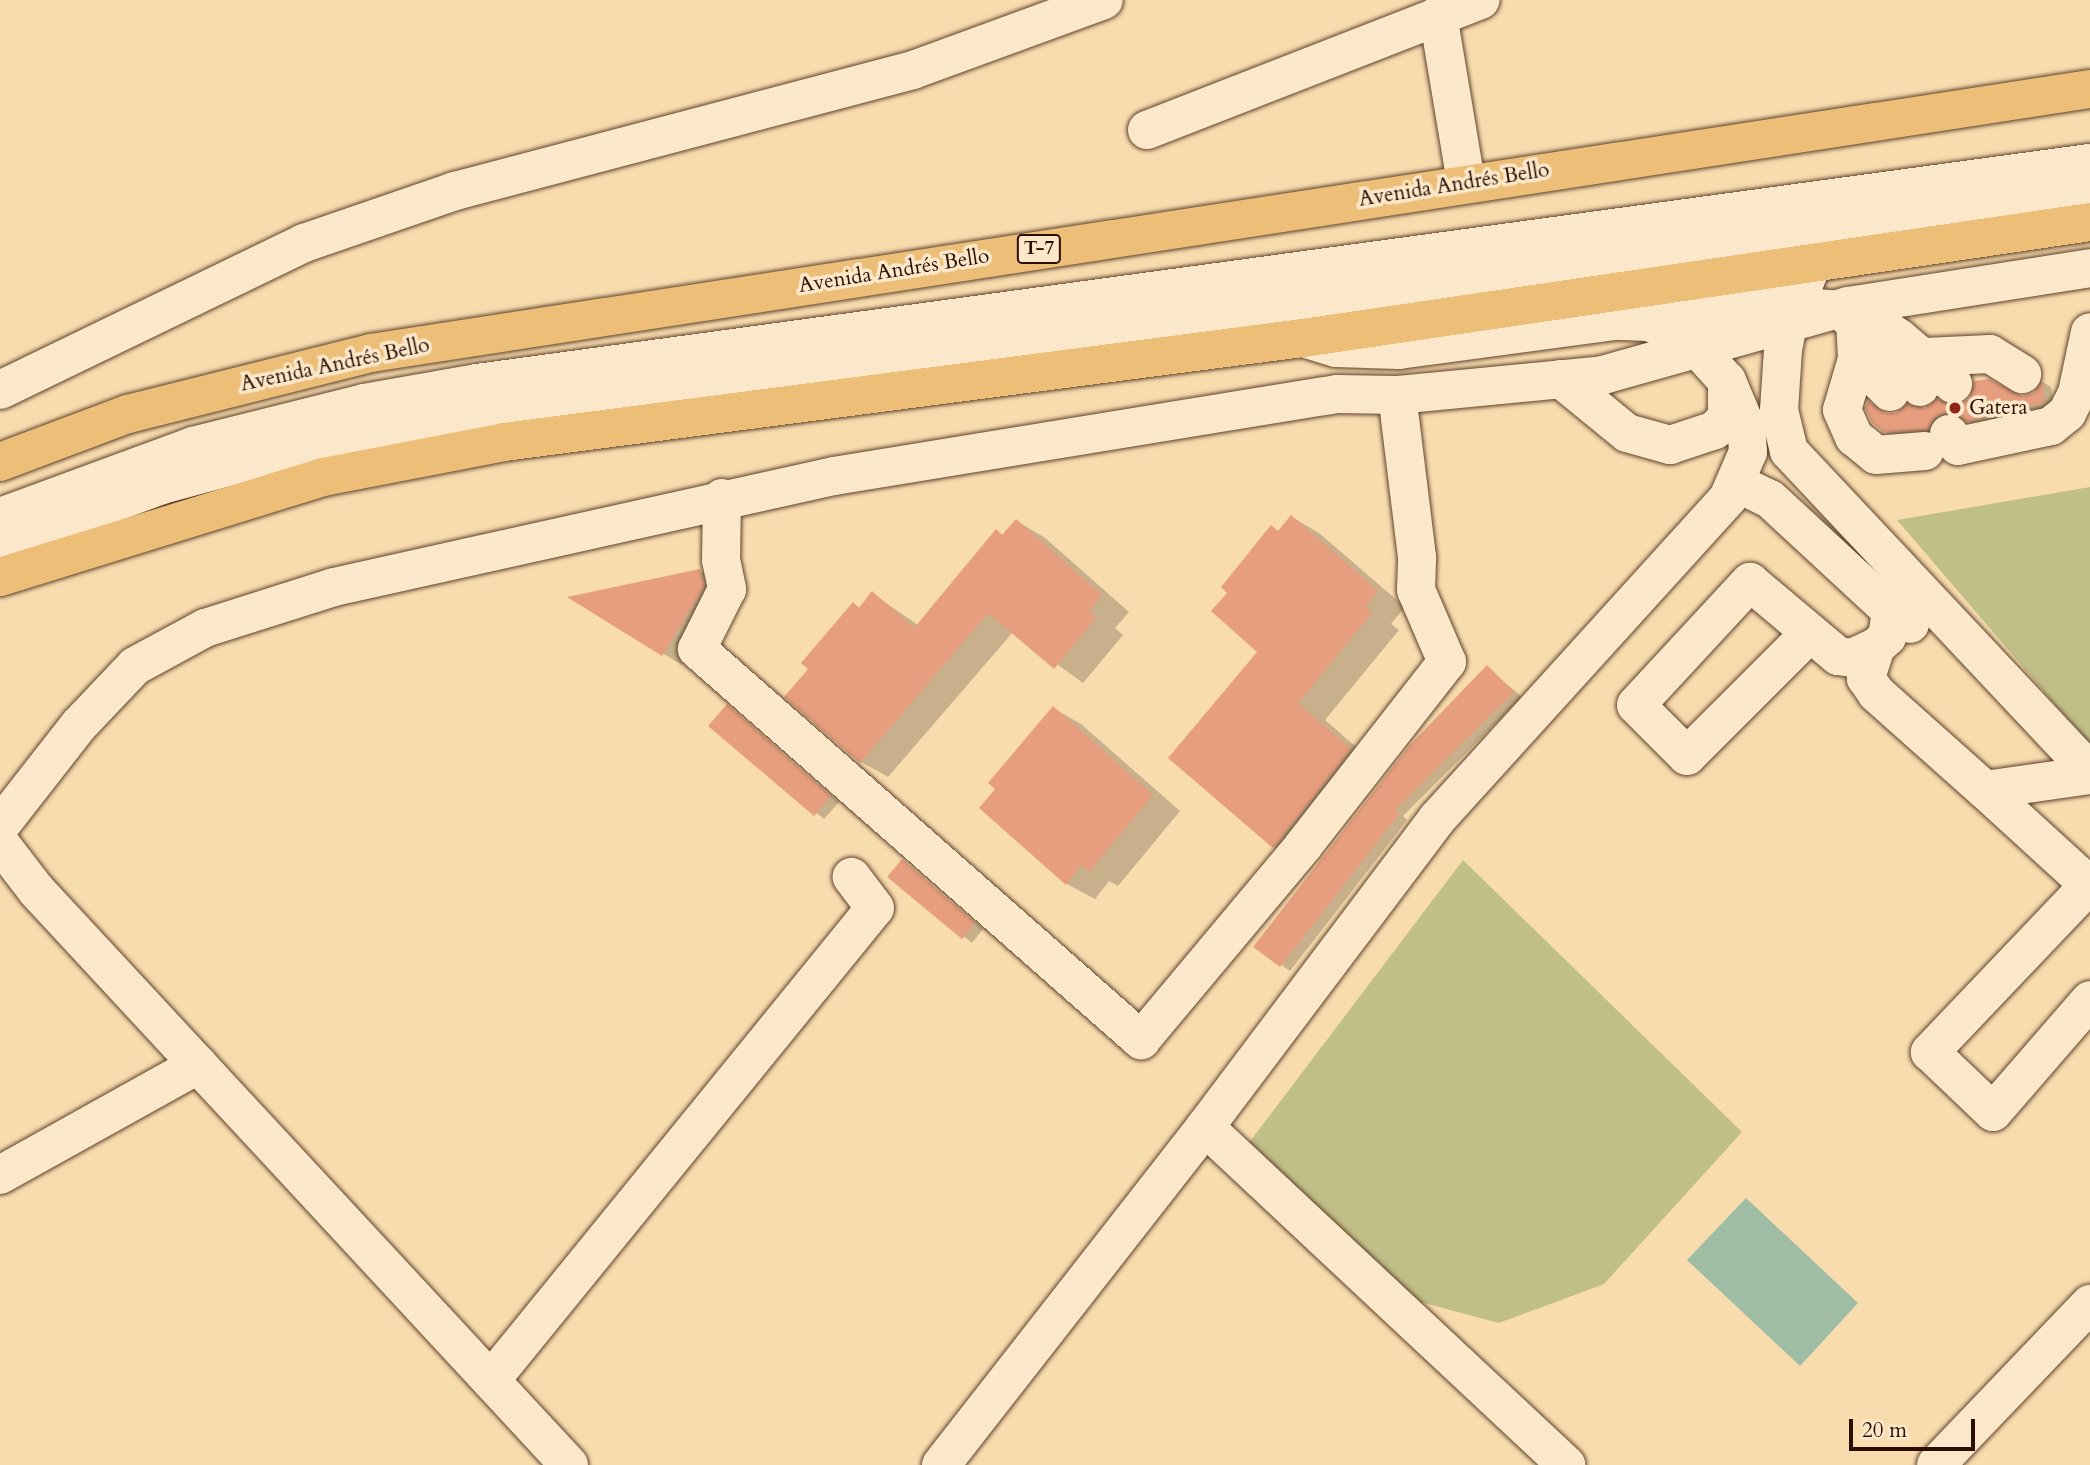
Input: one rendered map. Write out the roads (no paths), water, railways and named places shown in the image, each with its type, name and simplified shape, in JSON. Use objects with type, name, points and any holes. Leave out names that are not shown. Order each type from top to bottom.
[{"type":"highway","name":"Avenida Andrés Bello","points":[[0,462],[128,414],[371,353],[1466,182],[2090,89]]},
{"type":"highway","points":[[0,577],[323,477],[504,442],[1303,338],[2090,222]]},
{"type":"street","points":[[0,390],[304,243],[455,191],[913,70],[1104,0]]},
{"type":"street","points":[[1147,130],[1481,0]]},
{"type":"street","points":[[1438,15],[1466,182]]},
{"type":"street","points":[[0,517],[192,446],[364,403],[477,383],[2090,163]]},
{"type":"street","points":[[0,545],[162,485],[262,458],[476,418],[1233,317],[2090,194]]},
{"type":"street","points":[[1813,262],[1792,314],[1779,410],[1789,452],[2090,774]]},
{"type":"street","points":[[1303,338],[1336,348],[1399,350],[1615,321],[1847,314],[2090,268]]},
{"type":"street","points":[[0,826],[79,725],[135,666],[205,628],[334,587],[722,498],[1324,396],[1397,394],[1603,375],[1691,351],[1792,314]]},
{"type":"street","points":[[1847,314],[1857,359],[1842,410],[1854,437],[1876,455],[1935,442],[2056,405],[2090,332]]},
{"type":"street","points":[[1847,314],[1922,380]]},
{"type":"street","points":[[1615,321],[1671,328],[1691,351],[1727,381],[1746,426],[1741,479]]},
{"type":"street","points":[[1857,359],[1922,380],[1990,354],[2056,405]]},
{"type":"street","points":[[1561,379],[1627,433],[1670,445],[1715,430],[1727,417],[1727,381]]},
{"type":"street","points":[[722,498],[721,560],[727,589],[697,649],[1142,1040],[1303,846],[1447,662],[1416,590],[1417,557],[1397,394]]},
{"type":"street","points":[[940,1465],[1205,1127],[1437,819],[1741,479],[1779,410]]},
{"type":"street","points":[[1741,479],[1783,482],[1827,492]]},
{"type":"street","points":[[1741,479],[1779,506],[1885,632]]},
{"type":"street","points":[[1810,633],[1687,756],[1636,705],[1750,582],[1838,656],[1852,658],[1885,632],[1905,624],[1953,626]]},
{"type":"street","points":[[1885,632],[1866,678],[1876,692],[2090,885],[1930,1052],[1993,1112],[2090,1000]]},
{"type":"street","points":[[1985,790],[2090,774]]},
{"type":"street","points":[[0,843],[36,890],[569,1465]]},
{"type":"street","points":[[491,1380],[875,908],[852,877]]},
{"type":"street","points":[[0,1175],[198,1065]]},
{"type":"street","points":[[1205,1127],[1566,1465]]},
{"type":"street","points":[[1936,1465],[2090,1304]]},
{"type":"place","name":"Gatera","points":[[1955,408]]}]
